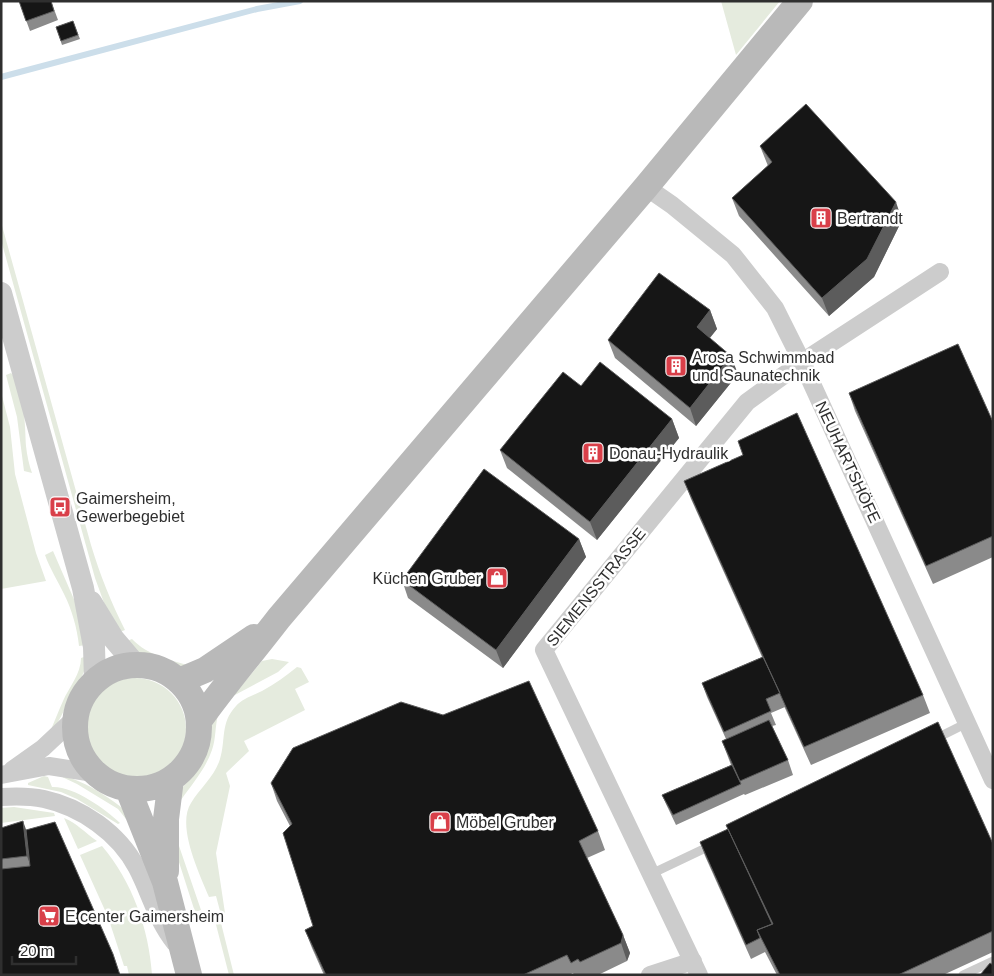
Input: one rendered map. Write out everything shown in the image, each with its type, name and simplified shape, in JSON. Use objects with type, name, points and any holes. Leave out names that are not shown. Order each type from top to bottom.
[{"type":"main road","points":[[199,722],[222,689],[279,618],[646,187],[800,1]]},
{"type":"main road","points":[[179,681],[206,670],[244,645],[279,618]]},
{"type":"main road","points":[[135,664],[151,666],[166,671],[179,681],[189,692],[196,706],[199,722],[198,738],[193,754],[184,768],[171,779],[157,786],[143,789],[128,789],[110,784],[94,773],[82,757],[75,738],[75,718],[78,704],[85,691],[95,680],[107,672],[120,666],[135,664]]},
{"type":"main road","points":[[166,882],[166,819],[171,779]]},
{"type":"main road","points":[[128,789],[166,882],[186,963]]},
{"type":"street","name":"NEUHARTSHÖFE","points":[[646,187],[672,205],[733,256],[775,308],[802,362],[993,780]]},
{"type":"street","points":[[802,362],[940,272]]},
{"type":"street","points":[[1,293],[83,588],[94,647],[95,680]]},
{"type":"street","name":"SIEMENSSTRASSE","points":[[650,975],[696,968],[544,650],[747,402],[802,362]]},
{"type":"street","points":[[83,588],[113,638],[135,664]]},
{"type":"street","points":[[5,774],[43,748],[75,718]]},
{"type":"street","points":[[5,774],[49,766],[94,773]]},
{"type":"street","points":[[1,797],[18,796],[43,799],[63,805],[85,815],[112,834],[127,851],[136,866],[158,916],[186,963]]},
{"type":"lane","points":[[924,744],[967,723]]},
{"type":"lane","points":[[651,874],[722,840]]},
{"type":"lane","points":[[963,975],[993,961]]},
{"type":"shaded area","points":[[721,1],[780,1],[736,55]]},
{"type":"shaded area","points":[[1,222],[91,545],[106,588],[125,630],[120,632],[107,611],[95,578],[1,240]]},
{"type":"shaded area","points":[[11,373],[16,379],[22,397],[26,449],[32,473],[24,471],[17,417],[6,375]]},
{"type":"shaded area","points":[[1,392],[10,427],[15,474],[36,553],[46,581],[1,589]]},
{"type":"shaded area","points":[[53,551],[76,604],[86,645],[79,646],[69,606],[45,555]]},
{"type":"shaded area","points":[[132,639],[153,654],[196,667],[179,670],[158,664],[144,656],[127,641]]},
{"type":"shaded area","points":[[87,656],[87,662],[81,678],[49,734],[63,701],[77,675],[81,658]]},
{"type":"shaded area","points":[[272,659],[289,662],[278,672],[233,696],[262,661]]},
{"type":"shaded area","points":[[297,667],[301,668],[309,682],[295,689],[305,710],[244,741],[249,751],[226,773],[230,786],[216,853],[225,913],[219,915],[234,975],[229,975],[213,913],[220,911],[216,896],[209,897],[195,864],[188,837],[187,813],[191,803],[218,765],[222,752],[225,725],[231,712],[241,701],[271,686]]},
{"type":"shaded area","points":[[135,678],[154,682],[171,693],[182,710],[186,729],[182,748],[171,765],[154,776],[135,780],[116,776],[99,765],[88,748],[84,729],[88,710],[99,693],[116,682]]},
{"type":"shaded area","points":[[218,715],[212,750],[206,764],[181,800],[181,789],[201,763],[207,746],[209,727]]},
{"type":"shaded area","points":[[44,776],[48,777],[52,787],[70,790],[89,799],[120,823],[118,824],[77,799],[61,792],[28,785],[28,783]]},
{"type":"shaded area","points":[[60,776],[77,780],[104,795],[126,811],[126,819],[118,809]]},
{"type":"shaded area","points":[[14,807],[54,813],[55,816],[1,823],[1,808]]},
{"type":"shaded area","points":[[64,818],[69,820],[97,841],[78,849]]},
{"type":"shaded area","points":[[178,843],[201,910],[195,912],[177,856]]},
{"type":"shaded area","points":[[102,846],[122,874],[137,906],[147,940],[152,975],[129,975],[127,966],[124,966],[108,917],[80,855]]},
{"type":"building","points":[[19,1],[51,1],[54,11],[26,21]]},
{"type":"building","points":[[73,21],[78,35],[61,41],[56,27]]},
{"type":"building","name":"Bertrandt","points":[[806,104],[896,202],[867,259],[822,298],[732,198],[772,162],[760,146]]},
{"type":"building","name":"Arosa Schwimmbad und Saunatechnik","points":[[659,273],[710,310],[697,327],[731,356],[690,408],[608,340]]},
{"type":"building","points":[[958,344],[993,422],[993,536],[926,566],[849,393]]},
{"type":"building","name":"Donau-Hydraulik","points":[[600,362],[672,419],[590,522],[500,450],[563,372],[581,386]]},
{"type":"building","points":[[797,413],[923,695],[804,747],[684,481],[743,455],[738,441]]},
{"type":"building","name":"Küchen Gruber","points":[[484,469],[579,539],[496,650],[402,580]]},
{"type":"building","points":[[763,657],[780,693],[766,699],[771,711],[724,732],[702,683]]},
{"type":"building","name":"Möbel Gruber","points":[[529,681],[598,831],[579,841],[623,935],[621,943],[580,962],[578,959],[571,963],[567,955],[523,975],[326,975],[305,930],[313,926],[283,833],[292,824],[271,783],[293,748],[401,702],[443,715]]},
{"type":"building","points":[[769,720],[788,760],[740,781],[722,741]]},
{"type":"building","points":[[938,722],[993,844],[993,931],[898,975],[780,975],[757,930],[773,924],[726,825]]},
{"type":"building","points":[[732,765],[741,784],[673,815],[662,795]]},
{"type":"building","points":[[23,821],[27,856],[1,859],[1,828]]},
{"type":"building","name":"E center Gaimersheim","points":[[55,822],[113,954],[120,975],[1,975],[1,869],[30,866],[26,830]]},
{"type":"building","points":[[728,829],[772,924],[757,930],[760,938],[746,945],[700,842]]},
{"type":"building","points":[[990,963],[993,965],[993,975],[980,975]]},
{"type":"waterway","points":[[1,77],[257,9],[300,1]]},
{"type":"place","name":"Bertrandt","points":[[821,218]]},
{"type":"place","name":"Arosa Schwimmbad und Saunatechnik","points":[[676,366]]},
{"type":"place","name":"Donau-Hydraulik","points":[[593,453]]},
{"type":"place","name":"Gaimersheim, Gewerbegebiet","points":[[60,507]]},
{"type":"place","name":"Küchen Gruber","points":[[497,578]]},
{"type":"place","name":"Möbel Gruber","points":[[440,822]]},
{"type":"place","name":"E center Gaimersheim","points":[[49,916]]}]
